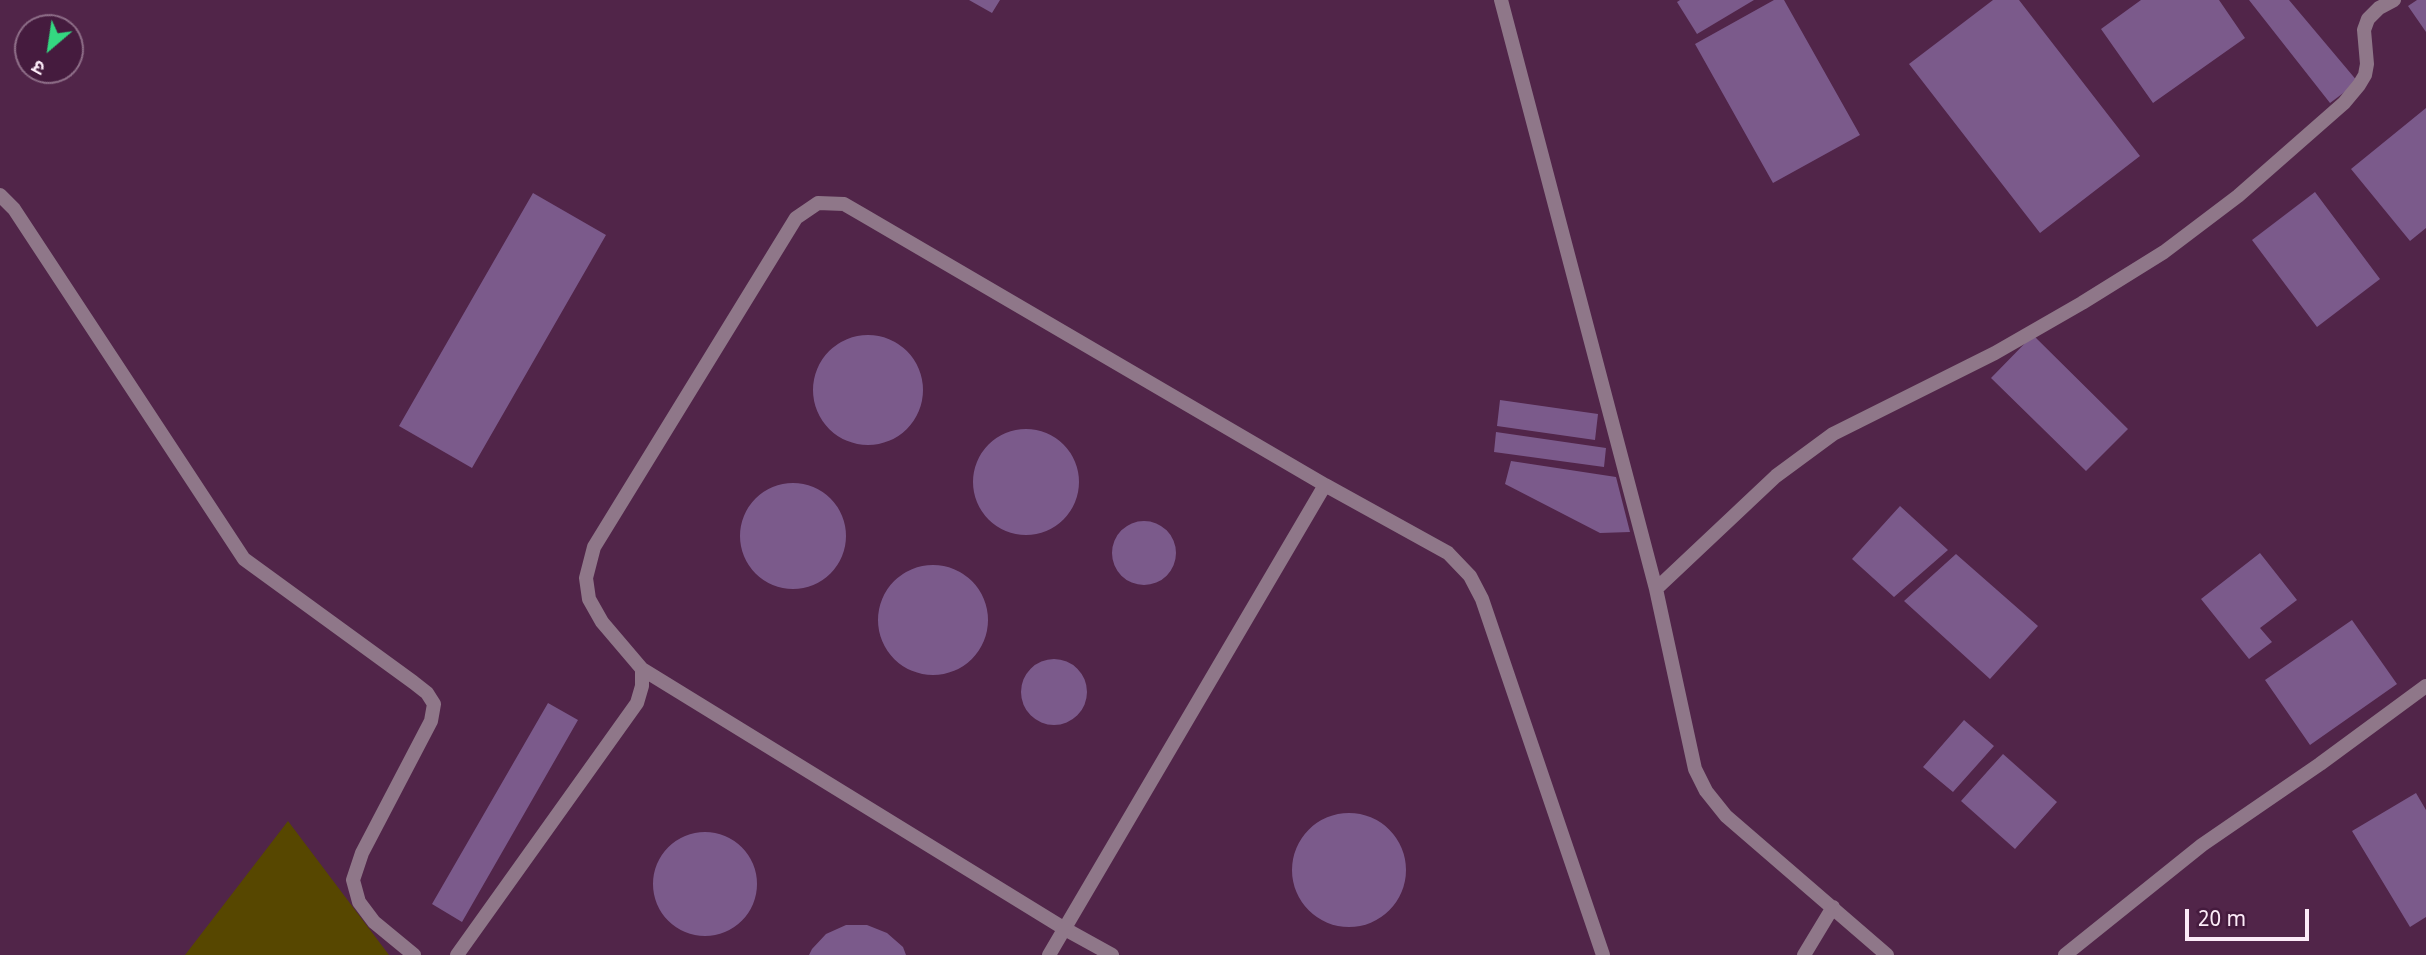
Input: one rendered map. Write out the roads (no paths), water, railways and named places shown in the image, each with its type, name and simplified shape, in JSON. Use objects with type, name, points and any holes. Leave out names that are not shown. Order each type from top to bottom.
[{"type":"street","points":[[1501,0],[1656,589],[1695,769],[1706,791],[1726,816],[1887,955]]},
{"type":"street","points":[[1656,589],[1776,476],[1833,434],[1995,352],[2082,303],[2164,252],[2238,196],[2344,103],[2359,85],[2367,64],[2364,30],[2368,19],[2379,8],[2394,0]]},
{"type":"street","points":[[0,195],[14,209],[244,559],[413,682],[434,704],[431,721],[362,852],[353,880],[359,902],[374,922],[414,955]]},
{"type":"street","points":[[1111,955],[642,669],[603,622],[589,599],[586,578],[594,547],[796,218],[818,203],[844,204],[854,209],[1325,485],[1448,553],[1470,576],[1482,598],[1603,955]]},
{"type":"street","points":[[1049,955],[1325,485]]},
{"type":"street","points":[[457,955],[637,703],[642,685],[642,669]]},
{"type":"street","points":[[2065,955],[2202,845],[2320,764],[2426,686]]},
{"type":"street","points":[[1804,955],[1833,907]]}]
